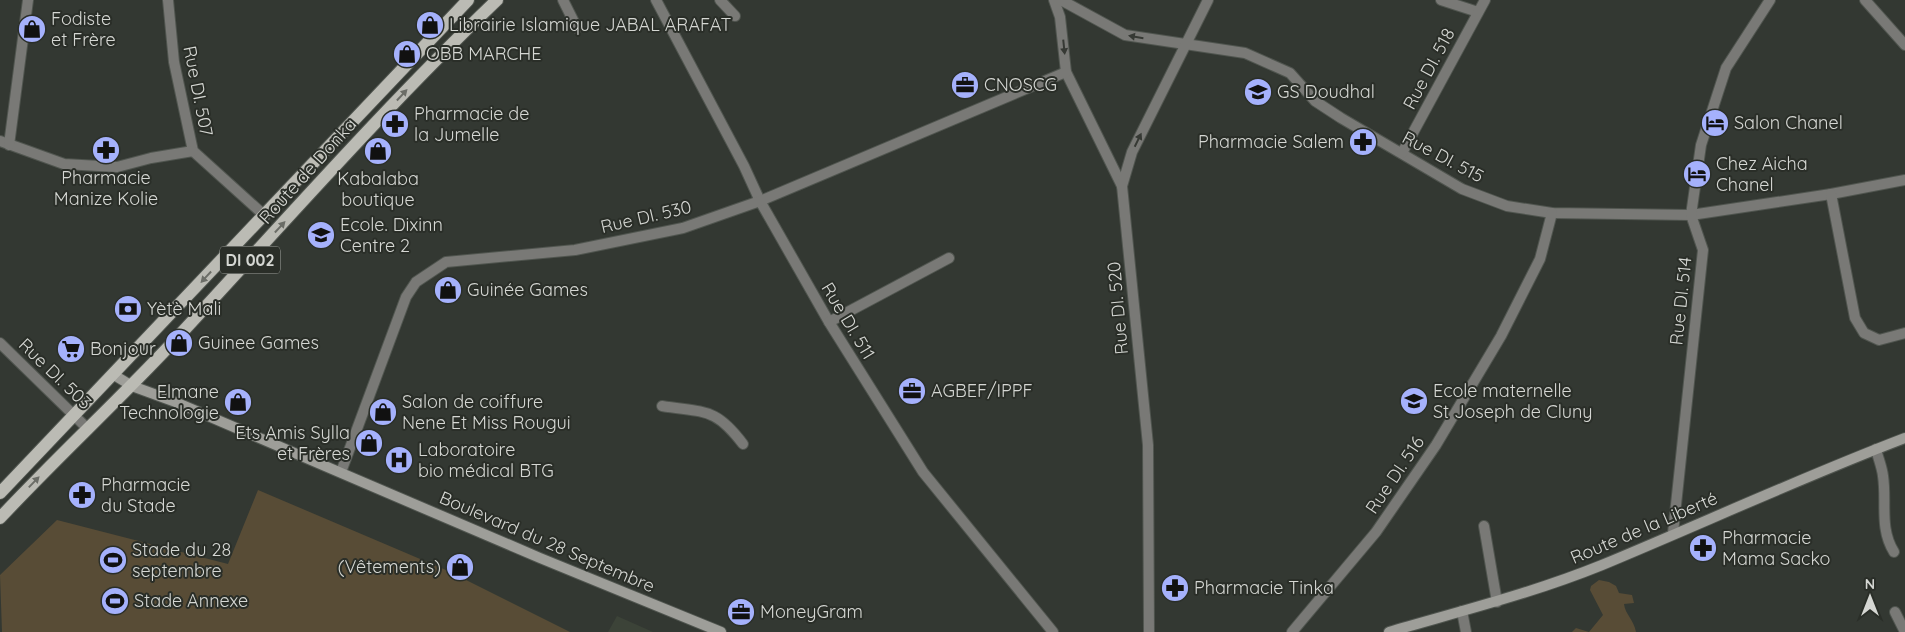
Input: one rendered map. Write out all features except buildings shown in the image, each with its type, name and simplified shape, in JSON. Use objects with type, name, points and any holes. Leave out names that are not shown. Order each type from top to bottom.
[{"type":"main road","name":"Route de Donka","points":[[0,494],[468,0]]},
{"type":"main road","name":"Route de Donka","points":[[0,518],[132,386],[423,72],[497,0]]},
{"type":"main road","name":"Boulevard du 28 Septembre","points":[[114,375],[132,386],[173,401],[540,558],[721,632]]},
{"type":"main road","name":"Route de la Liberté","points":[[1390,632],[1497,602],[1602,565],[1673,533],[1905,438]]},
{"type":"street","points":[[28,0],[5,143],[64,164],[117,167],[150,158],[193,151]]},
{"type":"street","name":"Rue DI. 507","points":[[168,0],[174,62],[193,151],[265,216]]},
{"type":"street","points":[[563,0],[577,28]]},
{"type":"street","name":"Rue DI. 511","points":[[656,0],[744,166],[760,201],[828,322],[923,472],[1053,632]]},
{"type":"street","points":[[720,0],[736,16]]},
{"type":"street","points":[[1054,0],[1060,17],[1066,72],[1122,186]]},
{"type":"street","name":"Rue DI. 515","points":[[1060,0],[1125,35],[1184,45],[1217,47],[1245,53],[1290,73],[1315,101],[1462,189],[1507,206],[1552,213],[1691,215],[1831,194],[1905,180]]},
{"type":"street","name":"Rue DI. 520","points":[[1149,632],[1148,445],[1122,186],[1132,152],[1208,0]]},
{"type":"street","points":[[1441,0],[1478,12]]},
{"type":"street","name":"Rue DI. 518","points":[[1402,153],[1485,0]]},
{"type":"street","name":"Rue DI. 514","points":[[1673,533],[1703,250],[1691,215],[1701,145],[1726,68],[1770,0]]},
{"type":"street","points":[[1865,0],[1905,44]]},
{"type":"street","name":"Rue DI. 530","points":[[341,472],[406,297],[416,282],[446,262],[575,250],[683,228],[760,201],[1066,72]]},
{"type":"street","points":[[1831,194],[1855,318],[1864,333],[1879,340],[1905,333]]},
{"type":"street","name":"Rue DI. 516","points":[[1292,632],[1376,532],[1436,445],[1502,336],[1540,259],[1552,213]]},
{"type":"street","points":[[828,322],[949,258]]},
{"type":"street","name":"Rue DI. 503","points":[[0,343],[88,429]]},
{"type":"street","points":[[662,406],[714,414],[729,426],[743,444]]},
{"type":"street","points":[[1876,449],[1883,475],[1884,523],[1888,543],[1894,552]]},
{"type":"street","points":[[1484,526],[1497,602]]},
{"type":"street","points":[[1462,611],[1466,632]]},
{"type":"street","points":[[1895,612],[1905,632]]},
{"type":"shaded area","name":"Stade du 28 septembre","points":[[258,490],[446,570],[570,632],[2,632],[0,575],[57,520],[228,564]]},
{"type":"shaded area","points":[[1599,580],[1609,582],[1616,586],[1619,593],[1632,595],[1634,603],[1624,604],[1636,632],[1589,632],[1603,615],[1590,590],[1591,586]]},
{"type":"shaded area","points":[[617,616],[653,632],[608,632]]},
{"type":"shaded area","points":[[1576,628],[1589,632],[1572,632]]},
{"type":"place","name":"Librairie Islamique JABAL ARAFAT","points":[[430,25]]},
{"type":"place","name":"Fodiste et Frère","points":[[32,29]]},
{"type":"place","name":"OBB MARCHE","points":[[407,54]]},
{"type":"place","name":"CNOSCG","points":[[965,85]]},
{"type":"place","name":"GS Doudhal","points":[[1258,92]]},
{"type":"place","name":"Salon Chanel","points":[[1715,123]]},
{"type":"place","name":"Pharmacie de la Jumelle","points":[[395,124]]},
{"type":"place","name":"Pharmacie Salem","points":[[1363,142]]},
{"type":"place","name":"Pharmacie Manize Kolie","points":[[106,150]]},
{"type":"place","name":"Kabalaba boutique","points":[[378,151]]},
{"type":"place","name":"Chez Aicha Chanel","points":[[1697,174]]},
{"type":"place","name":"Ecole. Dixinn Centre 2","points":[[321,235]]},
{"type":"place","name":"Guinée Games","points":[[448,290]]},
{"type":"place","name":"Yètè Mali","points":[[128,309]]},
{"type":"place","name":"Guinee Games","points":[[179,343]]},
{"type":"place","name":"Bonjour","points":[[71,349]]},
{"type":"place","name":"AGBEF/IPPF","points":[[912,391]]},
{"type":"place","name":"Ecole maternelle St Joseph de Cluny","points":[[1414,401]]},
{"type":"place","name":"Elmane Technologie","points":[[238,402]]},
{"type":"place","name":"Salon de coiffure Nene Et Miss Rougui","points":[[383,412]]},
{"type":"place","name":"Ets Amis Sylla et Frères","points":[[369,443]]},
{"type":"place","name":"Laboratoire bio médical BTG","points":[[399,460]]},
{"type":"place","name":"Pharmacie du Stade","points":[[82,495]]},
{"type":"place","name":"Pharmacie Mama Sacko","points":[[1703,548]]},
{"type":"place","name":"Stade du 28 septembre","points":[[113,560]]},
{"type":"place","name":"(Vêtements)","points":[[460,567]]},
{"type":"place","name":"Pharmacie Tinka","points":[[1175,588]]},
{"type":"place","name":"Stade Annexe","points":[[115,601]]},
{"type":"place","name":"MoneyGram","points":[[741,612]]}]
